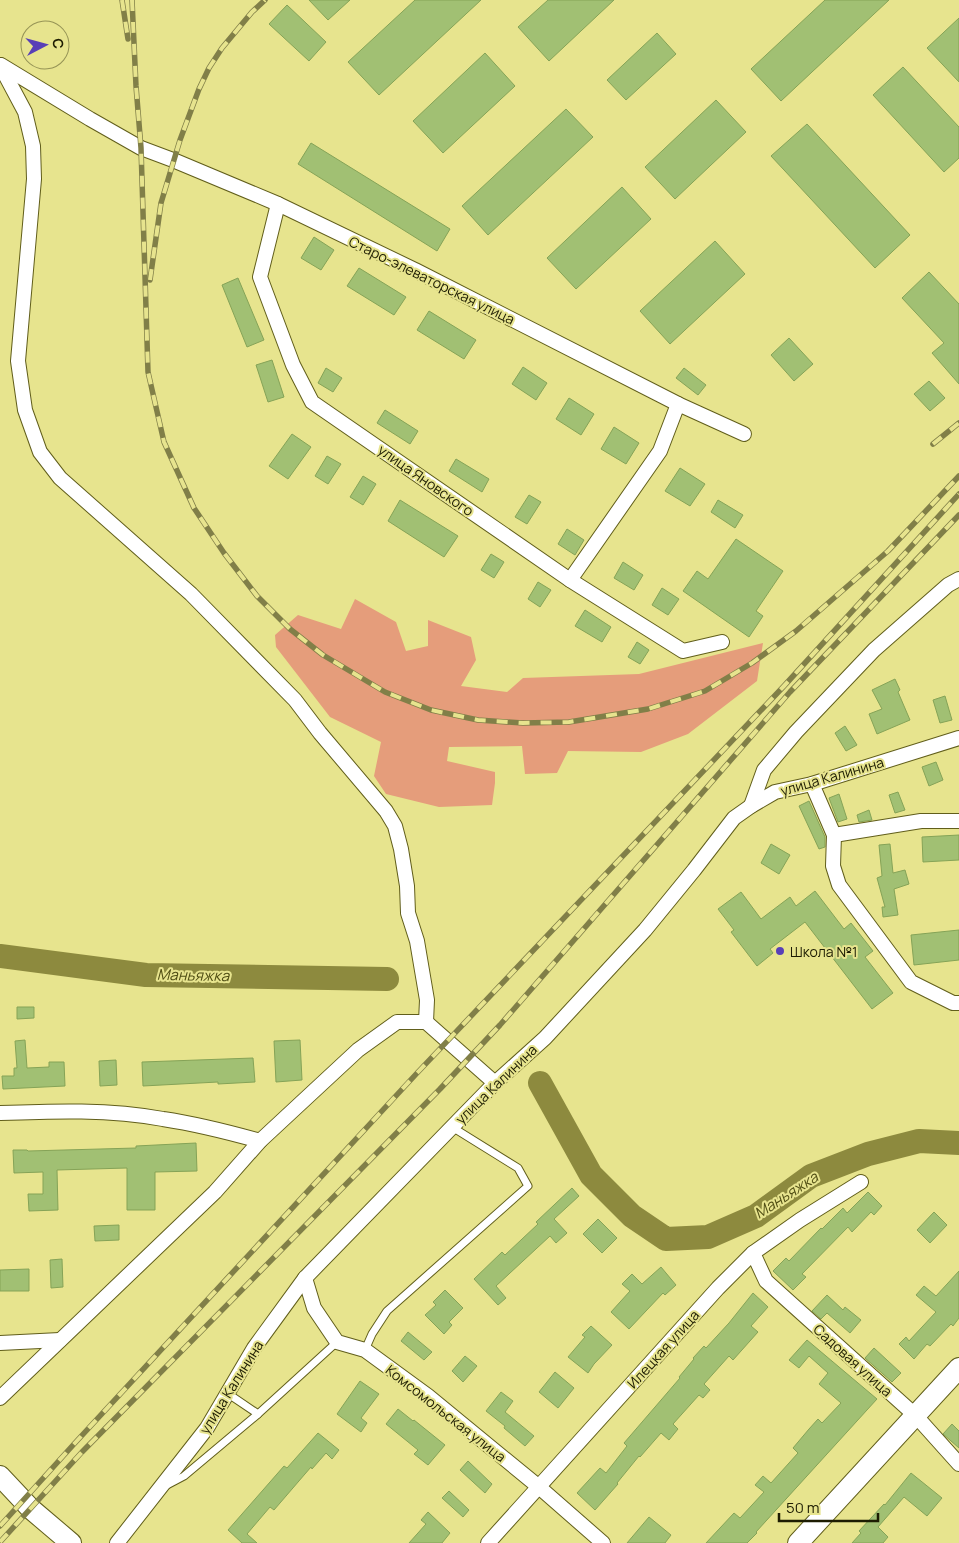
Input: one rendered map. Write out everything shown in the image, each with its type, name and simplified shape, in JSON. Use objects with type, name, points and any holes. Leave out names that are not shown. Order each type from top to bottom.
[{"type":"street","name":"Старо-элеваторская улица","points":[[0,65],[90,120],[141,148],[278,204],[432,279],[678,404],[744,434]]},
{"type":"street","points":[[0,65],[25,112],[33,146],[34,179],[18,361],[25,410],[40,452],[60,478],[191,594],[288,693],[386,811],[395,826],[402,849],[407,886],[408,913],[417,940],[428,1000],[426,1022]]},
{"type":"street","name":"улица Яновского","points":[[278,204],[260,277],[293,365],[312,402],[570,580],[683,651],[722,642]]},
{"type":"street","points":[[570,580],[660,451],[678,404]]},
{"type":"street","points":[[750,806],[764,770],[796,732],[874,650],[948,585],[959,579]]},
{"type":"street","name":"улица Калинина","points":[[117,1543],[207,1428],[254,1348],[305,1278],[494,1083],[546,1038],[645,930],[734,818],[750,806],[776,792],[812,784],[959,738]]},
{"type":"street","points":[[812,784],[834,835],[832,866],[839,885],[911,982],[954,1003],[959,1003]]},
{"type":"street","points":[[834,835],[921,821],[959,821]]},
{"type":"street","points":[[0,1398],[215,1192],[260,1141],[358,1050],[397,1022],[426,1022],[494,1083]]},
{"type":"street","points":[[0,1113],[64,1111],[116,1113],[162,1118],[220,1130],[260,1141]]},
{"type":"street","name":"Илецкая улица","points":[[488,1543],[718,1288],[753,1253],[800,1220],[861,1182]]},
{"type":"street","name":"Садовая улица","points":[[753,1253],[766,1281],[916,1416],[959,1464]]},
{"type":"street","points":[[305,1278],[314,1308],[337,1342]]},
{"type":"street","points":[[0,1343],[60,1340]]},
{"type":"street","name":"Комсомольская улица","points":[[337,1342],[365,1350],[428,1396],[540,1487],[603,1543]]},
{"type":"street","points":[[798,1543],[959,1368]]},
{"type":"street","points":[[0,1476],[31,1509],[70,1543]]},
{"type":"lane","points":[[365,1350],[372,1334],[387,1311],[528,1186],[518,1168],[451,1127]]},
{"type":"lane","points":[[160,1488],[184,1476],[258,1414],[337,1342]]},
{"type":"lane","points":[[227,1393],[258,1414]]},
{"type":"shaded area","points":[[355,599],[396,622],[406,651],[428,646],[428,620],[471,637],[476,660],[461,686],[507,692],[523,678],[639,674],[763,643],[757,681],[688,734],[641,752],[568,751],[557,773],[525,774],[522,746],[449,747],[447,761],[495,772],[492,805],[439,807],[386,794],[374,776],[381,742],[330,717],[276,647],[275,635],[298,615],[341,629]]},
{"type":"building","points":[[309,0],[350,0],[328,20]]},
{"type":"building","points":[[415,0],[481,0],[379,95],[348,62]]},
{"type":"building","points":[[548,0],[614,0],[549,61],[518,27]]},
{"type":"building","points":[[825,0],[889,0],[781,101],[751,69]]},
{"type":"building","points":[[287,5],[326,42],[309,61],[269,24]]},
{"type":"building","points":[[959,18],[959,82],[927,48]]},
{"type":"building","points":[[657,33],[676,54],[626,100],[607,80]]},
{"type":"building","points":[[485,53],[515,86],[443,153],[413,121]]},
{"type":"building","points":[[903,67],[959,127],[959,158],[944,172],[873,95]]},
{"type":"building","points":[[716,100],[746,132],[675,199],[645,167]]},
{"type":"building","points":[[566,109],[593,137],[488,235],[462,206]]},
{"type":"building","points":[[807,124],[910,235],[875,268],[771,156]]},
{"type":"building","points":[[311,143],[450,229],[437,251],[298,164]]},
{"type":"building","points":[[622,187],[651,219],[576,289],[547,258]]},
{"type":"building","points":[[314,237],[334,250],[321,270],[301,258]]},
{"type":"building","points":[[715,241],[745,274],[670,344],[640,311]]},
{"type":"building","points":[[359,268],[406,297],[394,315],[347,286]]},
{"type":"building","points":[[929,272],[959,304],[959,384],[932,353],[944,343],[902,298]]},
{"type":"building","points":[[238,278],[264,340],[247,347],[222,285]]},
{"type":"building","points":[[429,311],[476,340],[464,359],[417,330]]},
{"type":"building","points":[[789,338],[813,364],[794,381],[771,355]]},
{"type":"building","points":[[272,360],[284,397],[268,402],[256,365]]},
{"type":"building","points":[[523,367],[547,383],[536,400],[512,384]]},
{"type":"building","points":[[326,368],[342,378],[333,392],[318,383]]},
{"type":"building","points":[[684,368],[706,385],[698,395],[676,378]]},
{"type":"building","points":[[929,381],[945,398],[930,411],[914,394]]},
{"type":"building","points":[[569,398],[594,414],[581,435],[556,419]]},
{"type":"building","points":[[385,410],[418,431],[410,444],[377,423]]},
{"type":"building","points":[[614,427],[639,443],[626,464],[601,449]]},
{"type":"building","points":[[292,434],[311,447],[288,479],[269,466]]},
{"type":"building","points":[[327,456],[341,464],[328,484],[315,476]]},
{"type":"building","points":[[456,459],[489,479],[482,492],[449,471]]},
{"type":"building","points":[[680,468],[705,484],[690,506],[665,491]]},
{"type":"building","points":[[363,476],[376,484],[363,505],[350,497]]},
{"type":"building","points":[[529,495],[541,502],[527,524],[515,517]]},
{"type":"building","points":[[400,500],[458,536],[444,557],[388,521]]},
{"type":"building","points":[[718,500],[743,515],[735,528],[711,512]]},
{"type":"building","points":[[567,529],[584,540],[575,555],[558,544]]},
{"type":"building","points":[[736,539],[783,571],[756,611],[763,616],[749,637],[683,591],[697,571],[708,579]]},
{"type":"building","points":[[491,554],[504,562],[494,578],[481,570]]},
{"type":"building","points":[[623,562],[643,575],[634,590],[614,578]]},
{"type":"building","points":[[538,582],[551,590],[540,607],[528,599]]},
{"type":"building","points":[[662,588],[679,599],[668,615],[652,605]]},
{"type":"building","points":[[585,610],[611,627],[602,642],[575,626]]},
{"type":"building","points":[[637,642],[649,650],[640,664],[628,657]]},
{"type":"building","points":[[895,679],[900,690],[898,692],[910,720],[877,734],[869,714],[882,709],[872,690]]},
{"type":"building","points":[[945,696],[952,720],[940,723],[933,700]]},
{"type":"building","points":[[845,726],[857,745],[846,751],[835,733]]},
{"type":"building","points":[[936,762],[943,780],[929,786],[922,767]]},
{"type":"building","points":[[898,792],[905,810],[895,813],[889,795]]},
{"type":"building","points":[[839,794],[847,819],[838,822],[829,798]]},
{"type":"building","points":[[809,801],[825,837],[825,847],[819,849],[799,806]]},
{"type":"building","points":[[869,810],[872,820],[859,822],[857,815]]},
{"type":"building","points":[[959,835],[959,860],[923,862],[922,837]]},
{"type":"building","points":[[771,844],[790,855],[779,874],[761,863]]},
{"type":"building","points":[[890,844],[893,873],[905,870],[909,884],[894,889],[898,915],[883,917],[882,907],[885,907],[877,878],[882,876],[879,845]]},
{"type":"building","points":[[815,891],[844,929],[851,923],[873,951],[865,957],[893,993],[872,1009],[805,922],[770,949],[773,953],[757,966],[731,932],[734,930],[718,909],[741,892],[761,919],[790,897],[796,906]]},
{"type":"building","points":[[959,930],[959,960],[914,965],[911,935]]},
{"type":"building","points":[[17,1007],[34,1007],[34,1018],[17,1019]]},
{"type":"building","points":[[25,1040],[27,1068],[49,1067],[49,1062],[64,1062],[65,1086],[3,1089],[2,1076],[14,1076],[14,1068],[17,1068],[15,1041]]},
{"type":"building","points":[[300,1040],[302,1080],[276,1082],[274,1041]]},
{"type":"building","points":[[253,1058],[255,1082],[143,1086],[142,1062]]},
{"type":"building","points":[[116,1060],[117,1085],[100,1086],[99,1061]]},
{"type":"building","points":[[196,1143],[197,1171],[155,1172],[155,1210],[127,1210],[127,1168],[57,1170],[58,1210],[29,1211],[28,1194],[43,1194],[43,1172],[14,1173],[13,1150],[136,1148],[136,1146]]},
{"type":"building","points":[[572,1188],[579,1196],[554,1219],[567,1233],[556,1243],[550,1236],[496,1286],[506,1298],[498,1305],[474,1279],[502,1252],[505,1255]]},
{"type":"building","points":[[868,1192],[882,1206],[874,1215],[871,1212],[852,1232],[848,1227],[802,1274],[806,1277],[793,1290],[773,1271],[786,1258],[789,1261],[843,1208],[847,1213]]},
{"type":"building","points":[[934,1212],[947,1225],[930,1243],[917,1230]]},
{"type":"building","points":[[598,1219],[617,1238],[602,1253],[583,1234]]},
{"type":"building","points":[[119,1225],[119,1240],[95,1241],[94,1226]]},
{"type":"building","points":[[62,1259],[63,1287],[51,1288],[50,1260]]},
{"type":"building","points":[[661,1267],[676,1285],[665,1295],[663,1293],[629,1329],[611,1312],[630,1291],[622,1284],[632,1274],[642,1284]]},
{"type":"building","points":[[29,1269],[29,1291],[0,1291],[0,1270]]},
{"type":"building","points":[[959,1271],[959,1318],[953,1326],[951,1324],[930,1346],[927,1344],[914,1359],[899,1344],[906,1337],[909,1341],[936,1312],[916,1295],[924,1286],[936,1296]]},
{"type":"building","points":[[445,1290],[463,1308],[449,1322],[452,1325],[444,1334],[425,1315],[436,1305],[433,1302]]},
{"type":"building","points":[[753,1293],[768,1307],[751,1326],[758,1332],[733,1360],[729,1356],[704,1384],[710,1390],[703,1398],[699,1395],[673,1424],[678,1429],[669,1440],[661,1433],[639,1456],[595,1510],[577,1493],[600,1468],[606,1473],[627,1446],[624,1443],[680,1378],[693,1358],[704,1346],[706,1348]]},
{"type":"building","points":[[827,1295],[843,1310],[845,1307],[861,1320],[850,1333],[827,1313],[821,1319],[812,1311]]},
{"type":"building","points":[[591,1326],[612,1345],[588,1373],[568,1357],[585,1337],[582,1335]]},
{"type":"building","points":[[408,1332],[432,1352],[424,1360],[401,1341]]},
{"type":"building","points":[[807,1340],[877,1399],[747,1543],[706,1543],[734,1513],[740,1518],[764,1492],[755,1485],[763,1476],[771,1483],[798,1453],[793,1448],[809,1429],[818,1419],[822,1423],[841,1403],[819,1384],[828,1373],[809,1356],[799,1368],[789,1360]]},
{"type":"building","points":[[874,1348],[901,1373],[892,1382],[865,1358]]},
{"type":"building","points":[[465,1356],[477,1366],[463,1382],[452,1371]]},
{"type":"building","points":[[555,1372],[574,1388],[558,1408],[539,1392]]},
{"type":"building","points":[[360,1381],[379,1394],[361,1418],[367,1423],[361,1432],[337,1414]]},
{"type":"building","points":[[501,1392],[513,1401],[505,1412],[534,1436],[525,1446],[504,1428],[505,1426],[486,1411]]},
{"type":"building","points":[[398,1409],[445,1445],[428,1465],[414,1454],[418,1450],[386,1424]]},
{"type":"building","points":[[952,1424],[959,1431],[959,1448],[943,1434]]},
{"type":"building","points":[[318,1433],[339,1450],[332,1459],[326,1453],[312,1469],[311,1467],[274,1510],[270,1507],[247,1534],[257,1543],[242,1543],[228,1530],[284,1466],[287,1468]]},
{"type":"building","points":[[468,1461],[492,1484],[485,1493],[460,1470]]},
{"type":"building","points":[[911,1473],[942,1498],[927,1516],[904,1497],[878,1527],[888,1537],[883,1543],[852,1543],[861,1533],[859,1531],[885,1505]]},
{"type":"building","points":[[449,1491],[469,1510],[463,1517],[442,1498]]},
{"type":"building","points":[[428,1512],[450,1533],[442,1543],[409,1543],[426,1524],[421,1520]]},
{"type":"building","points":[[649,1517],[671,1535],[665,1543],[627,1543]]},
{"type":"waterway","name":"Маньяжка","points":[[0,956],[146,975],[387,979]]},
{"type":"waterway","name":"Маньяжка","points":[[540,1083],[591,1175],[632,1216],[666,1239],[708,1237],[756,1216],[811,1176],[868,1154],[919,1141],[959,1143]]},
{"type":"railway","points":[[122,0],[128,39]]},
{"type":"railway","points":[[132,0],[141,148],[148,372],[164,442],[194,508],[224,553],[257,596],[290,629],[323,655],[385,692],[431,710],[478,720],[523,723],[569,722],[648,709],[705,691],[752,663],[796,631],[888,551],[959,476]]},
{"type":"railway","points":[[150,280],[161,203],[180,140],[199,89],[209,68],[222,48],[252,12],[265,0]]},
{"type":"railway","points":[[933,444],[959,423]]},
{"type":"railway","points":[[0,1526],[418,1072],[784,686],[959,494]]},
{"type":"railway","points":[[0,1542],[82,1452],[440,1089],[500,1025],[790,692],[959,515]]},
{"type":"place","name":"Школа №1","points":[[780,951]]}]
